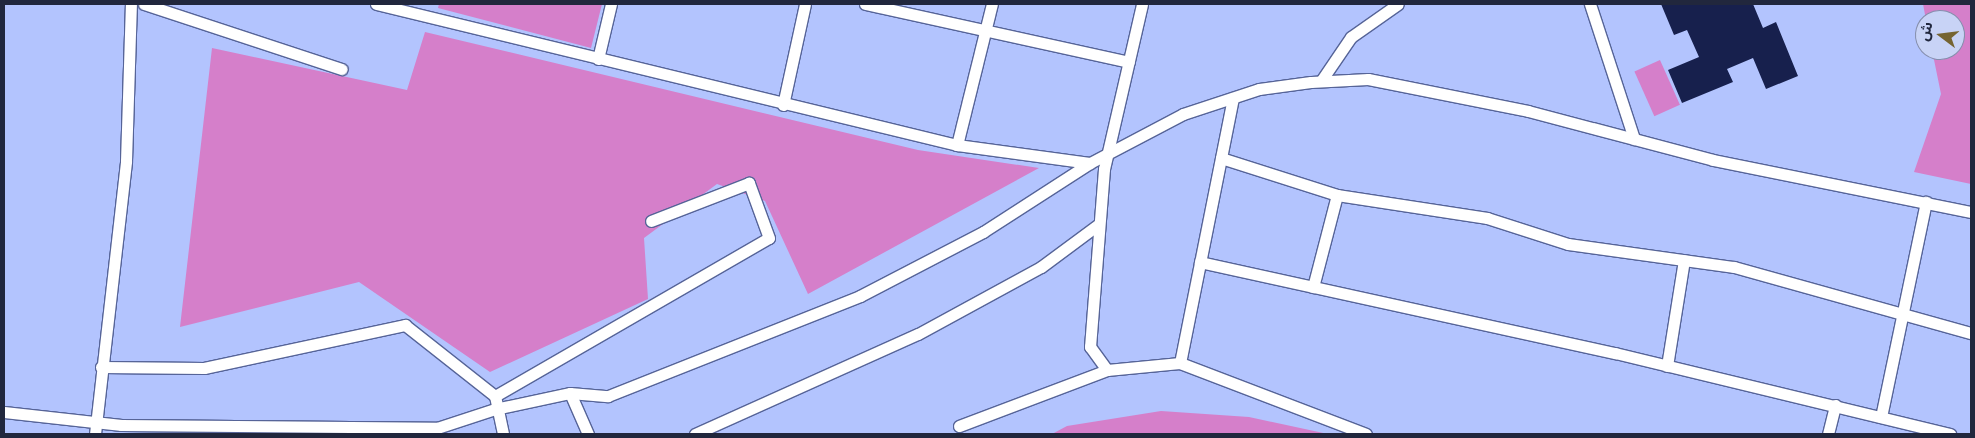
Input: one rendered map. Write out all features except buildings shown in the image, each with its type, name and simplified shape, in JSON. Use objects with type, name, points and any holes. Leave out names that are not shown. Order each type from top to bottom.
[{"type":"street","points":[[95,434],[94,421],[126,161],[131,4]]},
{"type":"street","points":[[144,4],[342,68]]},
{"type":"street","points":[[376,4],[783,105],[957,145],[1090,163]]},
{"type":"street","points":[[598,59],[611,4]]},
{"type":"street","points":[[783,105],[805,4]]},
{"type":"street","points":[[865,4],[1129,62]]},
{"type":"street","points":[[957,145],[992,4]]},
{"type":"street","points":[[1322,82],[1351,37],[1398,4]]},
{"type":"street","points":[[1590,4],[1634,139]]},
{"type":"street","points":[[1107,370],[1090,347],[1099,224],[1107,154],[1129,62],[1138,5]]},
{"type":"street","points":[[4,412],[223,432],[447,430],[495,409],[570,393],[608,396],[860,296],[983,232],[1090,163],[1183,114],[1259,89],[1322,82],[1368,79],[1528,111],[1714,160],[1971,212]]},
{"type":"street","points":[[1180,363],[1233,98]]},
{"type":"street","points":[[1221,158],[1337,195],[1487,218],[1568,244],[1734,267],[1971,333]]},
{"type":"street","points":[[495,396],[769,238],[749,182],[651,221]]},
{"type":"street","points":[[1312,288],[1337,195]]},
{"type":"street","points":[[1881,417],[1926,202]]},
{"type":"street","points":[[695,434],[918,334],[1040,267],[1099,224]]},
{"type":"street","points":[[1667,366],[1684,260]]},
{"type":"street","points":[[1200,262],[1667,366],[1950,434]]},
{"type":"street","points":[[101,367],[204,368],[405,325],[495,396]]},
{"type":"street","points":[[959,426],[1107,370],[1180,363],[1366,434]]},
{"type":"street","points":[[570,393],[588,434]]},
{"type":"street","points":[[495,396],[495,409],[503,434]]},
{"type":"street","points":[[1828,434],[1835,405]]},
{"type":"shaded area","points":[[439,4],[602,4],[591,48],[438,8]]},
{"type":"shaded area","points":[[1923,4],[1971,4],[1971,184],[1914,172],[1941,94],[1934,60],[1965,60],[1965,10],[1924,10]]},
{"type":"shaded area","points":[[425,32],[918,150],[1039,168],[808,294],[765,201],[717,184],[644,238],[648,299],[490,372],[359,282],[180,327],[212,48],[407,90]]},
{"type":"shaded area","points":[[1660,60],[1680,105],[1654,116],[1634,71]]},
{"type":"shaded area","points":[[1161,411],[1249,417],[1328,434],[1052,434],[1067,426]]}]
